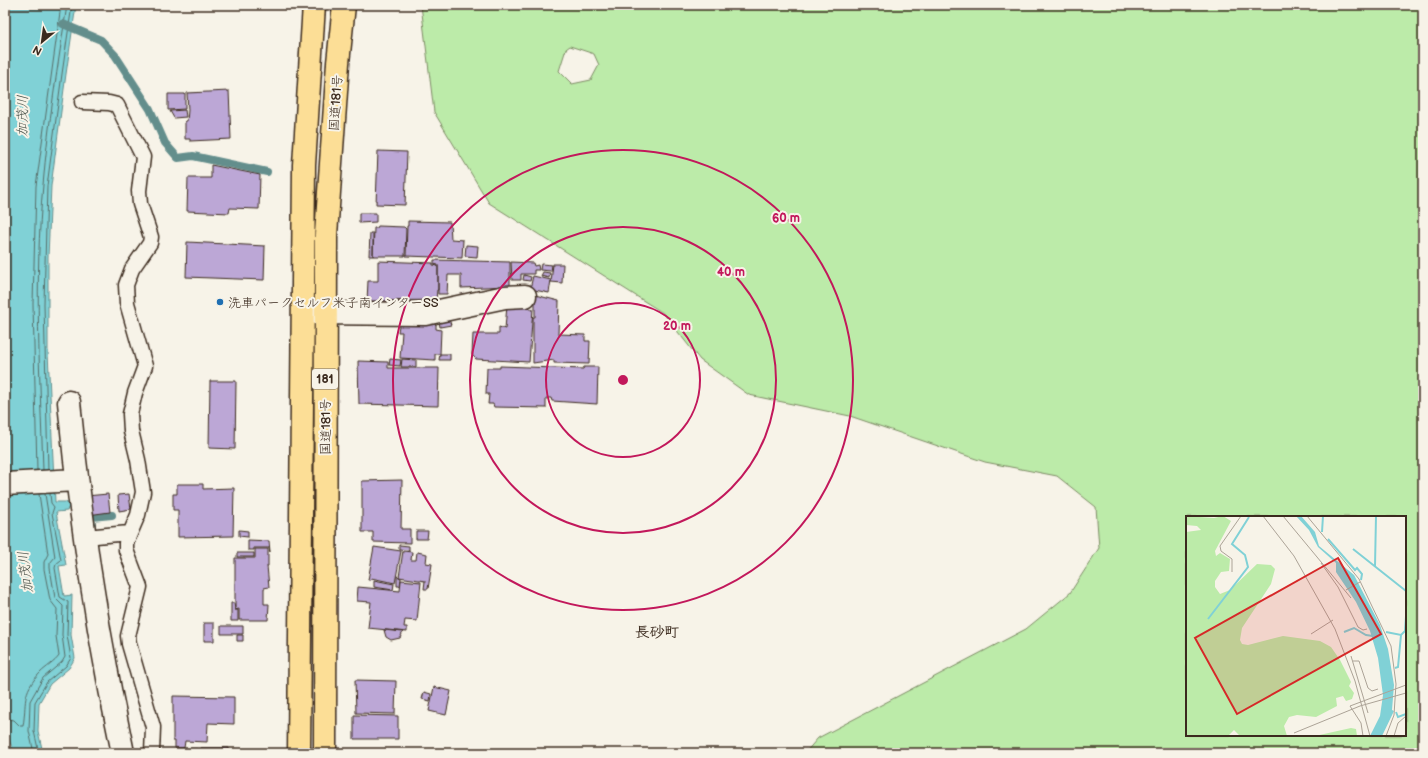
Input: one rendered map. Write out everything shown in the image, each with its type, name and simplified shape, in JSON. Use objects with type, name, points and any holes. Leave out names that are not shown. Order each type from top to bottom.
[{"type":"highway","name":"国道181号","points":[[299,753],[304,165],[314,5]]},
{"type":"highway","name":"国道181号","points":[[325,753],[326,235],[338,63],[344,5]]},
{"type":"street","points":[[302,313],[425,314],[505,297],[525,296]]},
{"type":"street","points":[[69,402],[76,480],[96,613],[123,753]]},
{"type":"street","points":[[5,484],[76,480]]},
{"type":"lane","points":[[82,102],[109,103],[117,105],[143,157],[139,191],[140,204],[151,237],[150,243],[132,269],[126,285],[127,303],[145,366],[135,392],[130,414],[131,431],[138,460],[143,492],[138,515],[126,543],[126,550],[140,587],[128,636],[153,726],[152,753]]},
{"type":"lane","points":[[85,537],[130,533]]},
{"type":"green space","points":[[421,5],[1423,5],[1423,753],[805,753],[818,738],[1026,629],[1070,593],[1099,548],[1096,507],[1057,476],[985,462],[850,416],[749,395],[700,360],[663,313],[489,203],[434,112]],"holes":[[[570,46],[594,54],[599,65],[591,80],[572,84],[559,71],[566,49]]]},
{"type":"water","name":"加茂川","points":[[5,5],[76,5],[51,186],[48,257],[48,352],[55,502],[67,502],[67,504],[72,504],[72,508],[68,508],[67,511],[56,512],[66,565],[59,566],[64,596],[72,595],[71,635],[75,658],[69,668],[50,684],[39,703],[38,731],[43,753],[14,753],[5,729]]},
{"type":"building","points":[[229,91],[231,139],[190,141],[190,139],[185,139],[185,121],[187,121],[188,110],[187,93]]},
{"type":"building","points":[[168,94],[185,94],[185,109],[168,110]]},
{"type":"building","points":[[185,110],[186,117],[174,118],[170,111]]},
{"type":"building","points":[[378,151],[407,152],[405,205],[376,204]]},
{"type":"building","points":[[211,165],[260,175],[259,209],[230,208],[229,213],[187,211],[188,178],[211,178]]},
{"type":"building","points":[[359,213],[376,213],[376,222],[359,223]]},
{"type":"building","points":[[408,221],[450,222],[451,239],[463,240],[462,258],[406,256]]},
{"type":"building","points":[[378,226],[404,227],[406,229],[405,256],[373,256],[374,228],[377,228]]},
{"type":"building","points":[[370,233],[373,233],[373,256],[369,256]]},
{"type":"building","points":[[187,242],[265,246],[264,280],[186,277]]},
{"type":"building","points":[[466,245],[478,246],[477,257],[465,256]]},
{"type":"building","points":[[434,260],[510,262],[510,286],[461,288],[461,275],[448,275],[447,294],[438,294],[438,265],[434,264]]},
{"type":"building","points":[[378,261],[433,263],[433,265],[438,266],[438,290],[436,300],[367,301],[368,281],[378,281]]},
{"type":"building","points":[[511,262],[533,263],[534,266],[538,265],[539,270],[534,270],[534,274],[521,274],[521,280],[512,280]]},
{"type":"building","points":[[541,264],[552,265],[551,271],[540,270]]},
{"type":"building","points":[[553,264],[563,264],[562,283],[551,282]]},
{"type":"building","points":[[543,272],[550,273],[549,278],[541,276]]},
{"type":"building","points":[[524,275],[531,277],[530,281],[523,280]]},
{"type":"building","points":[[533,276],[551,280],[549,293],[530,289]]},
{"type":"building","points":[[535,295],[559,301],[558,334],[585,335],[585,341],[590,341],[589,364],[554,363],[554,360],[533,363],[533,317],[535,317]]},
{"type":"building","points":[[507,305],[529,305],[530,309],[533,309],[529,362],[476,359],[472,355],[473,334],[499,334],[499,327],[505,329]]},
{"type":"building","points":[[449,319],[451,325],[440,327],[439,321]]},
{"type":"building","points":[[401,322],[436,324],[436,329],[441,330],[440,354],[435,354],[435,360],[400,358],[402,332],[398,332],[399,325],[402,326]]},
{"type":"building","points":[[440,354],[450,354],[450,360],[439,360]]},
{"type":"building","points":[[390,359],[401,360],[400,366],[389,365]]},
{"type":"building","points":[[402,359],[416,360],[416,367],[401,367]]},
{"type":"building","points":[[358,361],[388,362],[388,368],[439,368],[438,406],[359,404]]},
{"type":"building","points":[[500,366],[583,369],[584,367],[598,367],[597,404],[552,401],[551,398],[546,398],[546,408],[494,407],[493,404],[488,404],[489,394],[486,394],[487,368],[500,368]]},
{"type":"building","points":[[210,381],[236,381],[235,449],[209,448]]},
{"type":"building","points":[[402,480],[401,529],[410,529],[410,543],[373,542],[373,532],[362,532],[362,481]]},
{"type":"building","points":[[177,484],[203,484],[203,489],[234,488],[233,536],[178,537],[178,510],[173,510],[173,494],[177,494]]},
{"type":"building","points":[[108,494],[110,512],[88,515],[86,496]]},
{"type":"building","points":[[129,494],[131,509],[119,511],[118,495]]},
{"type":"building","points":[[239,530],[248,531],[248,537],[239,536]]},
{"type":"building","points":[[416,531],[428,531],[427,539],[416,539]]},
{"type":"building","points":[[248,540],[269,541],[270,552],[269,548],[254,548],[254,550],[248,550]]},
{"type":"building","points":[[399,545],[409,546],[409,550],[399,549]]},
{"type":"building","points":[[374,547],[401,551],[395,583],[371,578],[371,580],[368,580]]},
{"type":"building","points":[[255,549],[268,549],[267,566],[269,587],[264,588],[264,604],[269,604],[268,620],[239,620],[239,609],[235,610],[235,558],[255,558]]},
{"type":"building","points":[[403,551],[412,552],[411,560],[416,560],[417,552],[427,554],[426,563],[432,564],[428,589],[424,589],[425,581],[399,577]]},
{"type":"building","points":[[237,553],[254,553],[254,557],[237,557]]},
{"type":"building","points":[[397,576],[401,578],[400,586],[397,586]]},
{"type":"building","points":[[374,580],[394,584],[393,590],[374,587]]},
{"type":"building","points":[[401,580],[421,582],[417,621],[405,620],[404,627],[407,627],[407,632],[368,628],[371,602],[357,601],[358,587],[400,591]]},
{"type":"building","points":[[231,603],[234,603],[235,610],[238,610],[238,621],[231,621]]},
{"type":"building","points":[[204,623],[214,623],[214,641],[204,641]]},
{"type":"building","points":[[221,626],[243,626],[243,634],[221,634]]},
{"type":"building","points":[[384,630],[403,632],[400,638],[391,640],[386,637]]},
{"type":"building","points":[[237,635],[243,635],[243,641],[237,641]]},
{"type":"building","points":[[355,680],[396,681],[395,714],[356,713]]},
{"type":"building","points":[[434,687],[451,691],[446,715],[429,711]]},
{"type":"building","points":[[424,692],[431,694],[430,701],[422,699]]},
{"type":"building","points":[[173,696],[234,697],[234,724],[208,723],[207,742],[185,741],[184,748],[175,748],[175,741],[173,741]]},
{"type":"building","points":[[354,715],[398,716],[398,739],[354,739]]},
{"type":"building","points":[[201,748],[229,748],[229,753],[201,753]]},
{"type":"building","points":[[189,749],[197,749],[197,753],[189,753]]},
{"type":"waterway","points":[[63,24],[101,40],[115,55],[150,109],[165,143],[178,158],[193,156],[267,172]]},
{"type":"waterway","points":[[92,525],[91,517],[112,515]]},
{"type":"place","name":"洗車パークセルフ米子南インターSS","points":[[220,302]]},
{"type":"district","name":"長砂町","points":[[657,632]]}]
